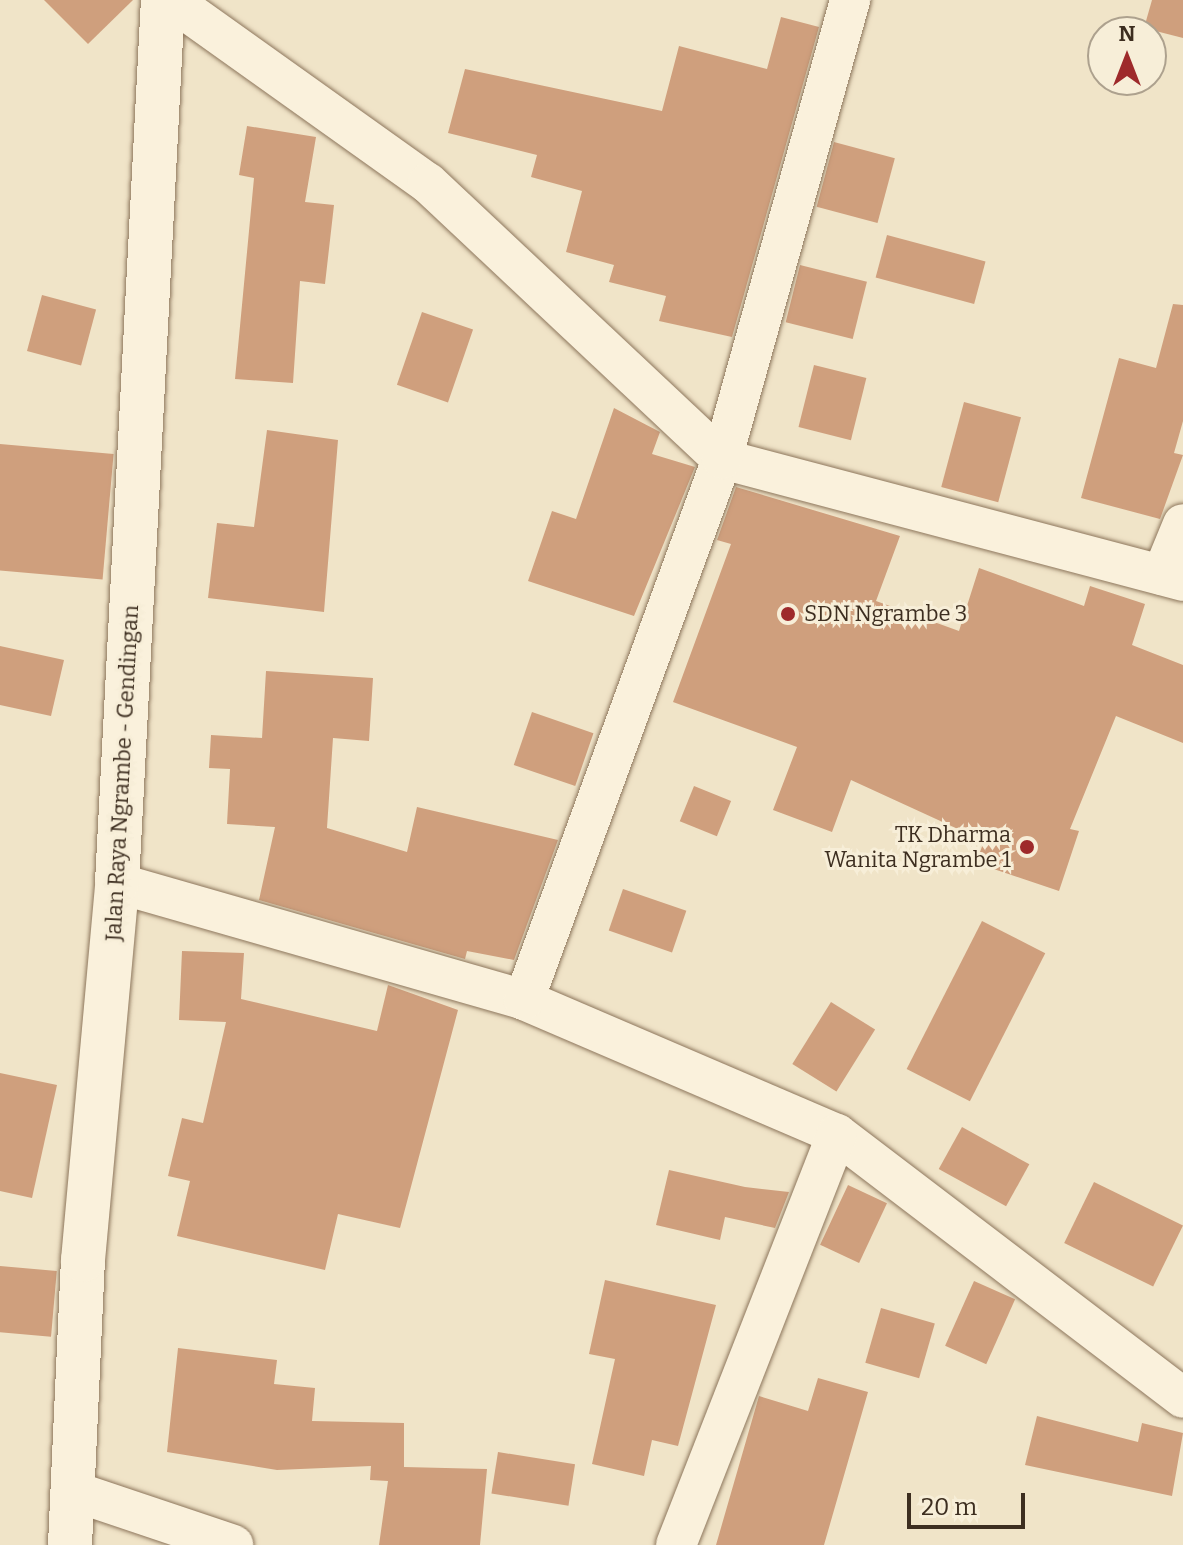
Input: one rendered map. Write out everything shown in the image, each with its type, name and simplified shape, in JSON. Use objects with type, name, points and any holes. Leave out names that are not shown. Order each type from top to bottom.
[{"type":"main road","name":"Jalan Raya Ngrambe - Gendingan","points":[[70,1545],[83,1260],[117,883],[163,0]]},
{"type":"street","points":[[171,0],[428,183],[722,459],[1173,578],[1183,524]]},
{"type":"street","points":[[524,1000],[722,459],[850,0]]},
{"type":"street","points":[[117,883],[524,1000],[837,1134],[1183,1398]]},
{"type":"street","points":[[676,1545],[837,1134]]},
{"type":"street","points":[[73,1491],[233,1545]]},
{"type":"building","points":[[44,0],[133,0],[88,44]]},
{"type":"building","points":[[1152,0],[1183,0],[1183,38],[1167,34],[1167,16],[1147,16]]},
{"type":"building","points":[[781,17],[819,27],[732,337],[659,321],[666,296],[609,282],[614,265],[566,252],[582,191],[531,177],[537,155],[448,133],[465,69],[662,111],[679,46],[767,69]]},
{"type":"building","points":[[247,126],[316,137],[305,202],[334,205],[325,284],[300,281],[293,383],[235,379],[254,178],[239,175]]},
{"type":"building","points":[[834,142],[895,158],[878,223],[817,207]]},
{"type":"building","points":[[887,235],[986,261],[974,304],[876,278]]},
{"type":"building","points":[[800,265],[867,282],[853,339],[786,322]]},
{"type":"building","points":[[42,295],[96,309],[81,366],[27,351]]},
{"type":"building","points":[[1173,304],[1183,305],[1183,421],[1174,453],[1183,455],[1160,519],[1081,498],[1119,358],[1156,368]]},
{"type":"building","points":[[422,312],[473,330],[448,402],[397,385]]},
{"type":"building","points":[[814,365],[866,378],[851,440],[799,427]]},
{"type":"building","points":[[964,402],[1021,417],[998,502],[941,487]]},
{"type":"building","points":[[614,408],[660,432],[652,454],[695,467],[634,616],[528,581],[552,511],[576,519]]},
{"type":"building","points":[[267,430],[338,440],[324,612],[208,598],[217,523],[254,527]]},
{"type":"building","points":[[0,444],[114,454],[103,579],[0,570]]},
{"type":"building","points":[[736,487],[900,536],[876,601],[959,631],[979,568],[1084,606],[1090,586],[1145,604],[1132,645],[1183,665],[1183,743],[1116,716],[1070,829],[1079,831],[1059,891],[976,863],[984,841],[851,780],[832,832],[773,810],[797,747],[673,702],[731,544],[717,540]]},
{"type":"building","points":[[0,646],[64,660],[51,716],[0,705]]},
{"type":"building","points":[[266,671],[373,678],[369,741],[333,738],[327,828],[407,852],[417,807],[558,840],[514,960],[467,951],[465,959],[259,900],[275,827],[227,824],[230,769],[209,768],[211,735],[262,738]]},
{"type":"building","points":[[532,712],[593,733],[575,786],[514,765]]},
{"type":"building","points":[[694,786],[731,801],[717,836],[680,821]]},
{"type":"building","points":[[623,889],[686,911],[672,952],[609,931]]},
{"type":"building","points":[[982,921],[1045,953],[970,1101],[907,1069]]},
{"type":"building","points":[[182,951],[244,953],[241,999],[377,1031],[388,985],[458,1010],[400,1228],[338,1214],[325,1270],[177,1236],[190,1181],[168,1176],[182,1118],[203,1123],[226,1022],[179,1020]]},
{"type":"building","points":[[831,1002],[875,1030],[836,1091],[792,1064]]},
{"type":"building","points":[[0,1073],[57,1085],[32,1198],[0,1191]]},
{"type":"building","points":[[962,1127],[1029,1164],[1006,1206],[939,1169]]},
{"type":"building","points":[[669,1170],[745,1187],[789,1192],[775,1228],[725,1217],[720,1240],[656,1225]]},
{"type":"building","points":[[1094,1182],[1183,1225],[1153,1287],[1064,1243]]},
{"type":"building","points":[[848,1185],[887,1203],[859,1263],[820,1245]]},
{"type":"building","points":[[0,1266],[57,1271],[51,1337],[0,1332]]},
{"type":"building","points":[[605,1280],[716,1305],[678,1446],[652,1440],[644,1476],[592,1464],[615,1359],[589,1354]]},
{"type":"building","points":[[974,1281],[1015,1299],[986,1364],[945,1346]]},
{"type":"building","points":[[881,1308],[935,1323],[919,1378],[865,1363]]},
{"type":"building","points":[[178,1348],[277,1360],[274,1384],[315,1388],[312,1421],[404,1423],[404,1467],[487,1469],[480,1545],[379,1545],[388,1481],[370,1480],[371,1466],[277,1470],[167,1452]]},
{"type":"building","points":[[818,1378],[868,1392],[824,1545],[716,1545],[759,1396],[808,1411]]},
{"type":"building","points":[[1037,1416],[1138,1442],[1142,1423],[1183,1433],[1172,1496],[1025,1465]]},
{"type":"building","points":[[498,1452],[575,1464],[568,1506],[491,1493]]},
{"type":"place","name":"SDN Ngrambe 3","points":[[788,614]]},
{"type":"place","name":"TK Dharma Wanita Ngrambe 1","points":[[1027,847]]}]
